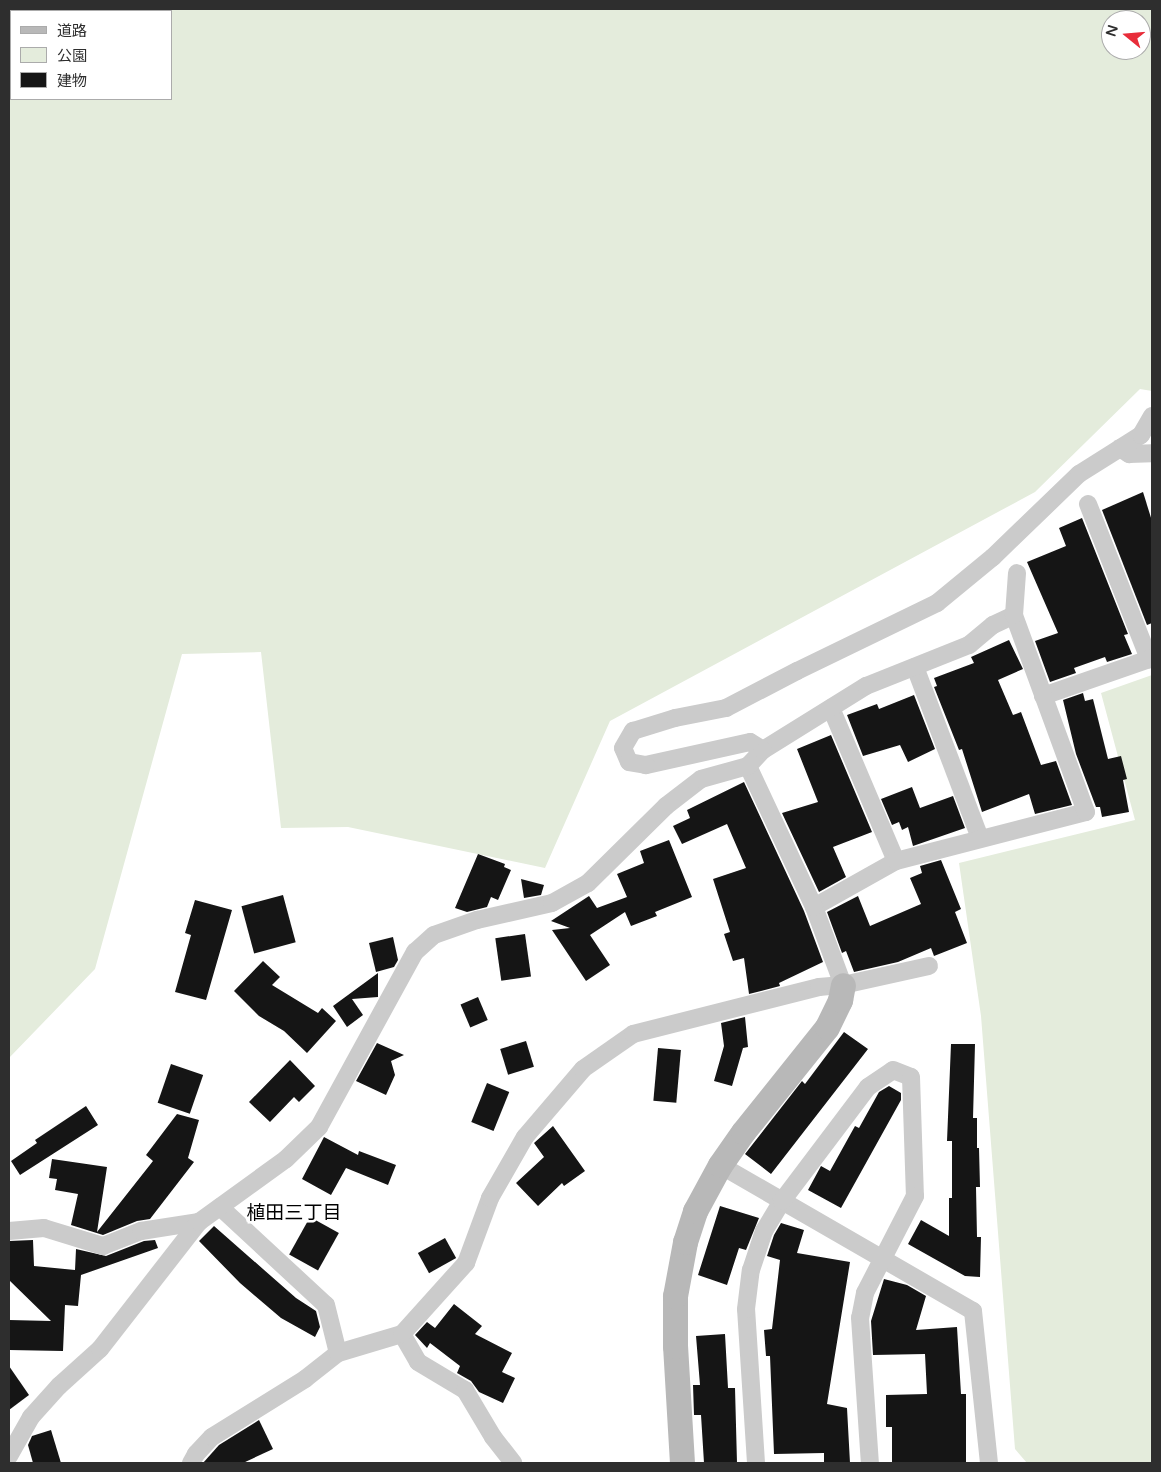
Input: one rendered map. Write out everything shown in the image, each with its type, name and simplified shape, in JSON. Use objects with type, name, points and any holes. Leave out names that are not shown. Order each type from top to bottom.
[{"type":"street","points":[[764,750],[750,742],[646,765],[629,762],[624,748],[633,731],[675,718],[726,708],[797,670],[937,603],[993,557],[1079,474],[1141,435],[1152,416]]},
{"type":"street","points":[[1120,448],[1129,454],[1152,453]]},
{"type":"street","points":[[1043,696],[1151,659],[1088,504]]},
{"type":"street","points":[[814,907],[896,861],[1086,812],[1014,615],[1017,573]]},
{"type":"street","points":[[9,1456],[31,1416],[59,1386],[100,1349],[199,1222],[286,1159],[319,1127],[415,952],[434,935],[477,920],[552,903],[588,883],[666,806],[701,779],[748,766],[764,750],[866,686],[969,645],[992,625],[1014,615]]},
{"type":"street","points":[[915,667],[980,838]]},
{"type":"street","points":[[831,708],[896,861]]},
{"type":"street","points":[[682,1463],[675,1346],[675,1296],[686,1242],[695,1211],[720,1165],[743,1132],[827,1027],[840,1000],[843,985],[814,907],[748,766]]},
{"type":"street","points":[[191,1463],[196,1454],[212,1437],[305,1379],[338,1353],[402,1334],[466,1264],[490,1198],[525,1137],[583,1069],[633,1034],[819,987],[843,985],[929,966]]},
{"type":"street","points":[[756,1463],[746,1309],[751,1270],[764,1231],[782,1201],[868,1087],[893,1070],[911,1077],[914,1196],[865,1293],[860,1318],[870,1463]]},
{"type":"street","points":[[720,1165],[973,1311],[989,1463]]},
{"type":"street","points":[[220,1207],[326,1305],[338,1353]]},
{"type":"street","points":[[9,1231],[44,1228],[103,1246],[141,1231],[199,1222]]},
{"type":"street","points":[[402,1334],[418,1362],[465,1390],[493,1437],[513,1463]]},
{"type":"green space","points":[[9,9],[1152,9],[1152,391],[1140,389],[1035,492],[610,721],[545,868],[348,827],[281,828],[261,652],[182,654],[95,969],[9,1058]]},
{"type":"green space","points":[[1152,675],[1152,1463],[1027,1463],[1015,1449],[981,1016],[959,863],[1135,820],[1101,693]]},
{"type":"building","points":[[1143,492],[1152,521],[1152,623],[1147,625],[1102,510]]},
{"type":"building","points":[[1082,518],[1128,634],[1124,635],[1132,654],[1107,662],[1105,657],[1074,668],[1076,673],[1050,682],[1035,641],[1058,633],[1027,562],[1066,546],[1059,528]]},
{"type":"building","points":[[1009,640],[1023,669],[998,680],[1013,715],[1021,712],[1041,765],[1056,761],[1072,805],[1035,814],[1029,794],[982,812],[962,749],[959,750],[934,687],[937,686],[934,678],[974,663],[971,657]]},
{"type":"building","points":[[1083,693],[1085,701],[1093,699],[1108,759],[1121,756],[1127,779],[1123,780],[1129,812],[1102,817],[1100,807],[1096,807],[1076,754],[1063,700]]},
{"type":"building","points":[[914,695],[935,749],[908,762],[900,745],[863,756],[847,715],[877,704],[879,709]]},
{"type":"building","points":[[831,735],[872,832],[833,847],[846,877],[819,892],[782,813],[818,802],[797,749]]},
{"type":"building","points":[[744,782],[804,911],[823,962],[779,983],[780,986],[749,994],[744,958],[733,961],[724,934],[730,932],[713,879],[746,868],[727,824],[682,844],[673,826],[690,818],[687,810]]},
{"type":"building","points":[[912,787],[920,808],[953,796],[965,828],[913,846],[908,827],[902,830],[899,822],[892,825],[881,799]]},
{"type":"building","points":[[669,840],[692,897],[655,912],[657,916],[631,926],[625,912],[590,935],[610,965],[586,981],[552,930],[570,928],[551,921],[589,896],[597,908],[627,897],[617,874],[644,863],[640,851]]},
{"type":"building","points":[[478,854],[505,864],[504,867],[511,870],[498,900],[491,897],[487,907],[467,912],[455,908]]},
{"type":"building","points":[[941,860],[961,909],[955,912],[967,943],[934,956],[931,948],[898,962],[854,972],[846,951],[842,953],[827,912],[858,896],[870,926],[921,904],[910,878],[922,873],[920,866]]},
{"type":"building","points":[[521,879],[544,885],[541,895],[524,898]]},
{"type":"building","points":[[283,895],[296,942],[254,953],[241,906]]},
{"type":"building","points":[[195,900],[232,910],[206,1000],[175,992],[191,935],[185,933]]},
{"type":"building","points":[[525,934],[531,977],[501,981],[495,938]]},
{"type":"building","points":[[393,937],[398,960],[394,967],[376,972],[369,943]]},
{"type":"building","points":[[263,961],[280,977],[272,985],[318,1013],[322,1008],[336,1021],[307,1053],[284,1031],[259,1016],[234,991]]},
{"type":"building","points":[[378,973],[378,997],[352,999],[363,1015],[347,1027],[333,1006]]},
{"type":"building","points":[[478,997],[488,1020],[470,1027],[461,1004]]},
{"type":"building","points":[[745,1017],[748,1047],[743,1048],[732,1086],[714,1081],[724,1046],[721,1023]]},
{"type":"building","points":[[844,1032],[868,1049],[771,1174],[745,1154],[802,1081],[805,1084]]},
{"type":"building","points":[[526,1041],[534,1067],[508,1075],[500,1049]]},
{"type":"building","points":[[377,1043],[404,1055],[391,1061],[395,1075],[386,1095],[356,1081]]},
{"type":"building","points":[[951,1044],[975,1044],[973,1118],[977,1118],[977,1148],[979,1148],[980,1187],[976,1187],[977,1237],[981,1237],[980,1277],[965,1276],[908,1244],[921,1220],[949,1236],[949,1198],[952,1198],[952,1141],[947,1141]]},
{"type":"building","points":[[658,1048],[681,1050],[676,1103],[653,1101]]},
{"type":"building","points":[[290,1060],[315,1086],[299,1102],[294,1097],[270,1122],[249,1102]]},
{"type":"building","points":[[171,1064],[203,1075],[190,1114],[158,1103]]},
{"type":"building","points":[[487,1083],[509,1092],[494,1131],[471,1122]]},
{"type":"building","points":[[889,1086],[901,1093],[901,1100],[841,1208],[808,1190],[821,1166],[830,1171],[855,1126],[859,1128],[879,1092]]},
{"type":"building","points":[[86,1106],[98,1125],[20,1175],[11,1161],[37,1143],[35,1140]]},
{"type":"building","points":[[177,1114],[199,1120],[188,1158],[194,1162],[150,1219],[137,1221],[103,1235],[71,1225],[78,1194],[55,1190],[57,1179],[49,1178],[52,1159],[107,1167],[97,1232],[153,1161],[146,1155]]},
{"type":"building","points":[[553,1126],[585,1171],[564,1186],[562,1183],[538,1206],[516,1183],[544,1157],[534,1143]]},
{"type":"building","points":[[324,1137],[358,1155],[359,1151],[396,1165],[388,1185],[346,1168],[331,1195],[302,1179]]},
{"type":"building","points":[[720,1206],[759,1218],[746,1250],[739,1248],[727,1285],[698,1275]]},
{"type":"building","points":[[310,1217],[339,1233],[318,1271],[289,1255]]},
{"type":"building","points":[[781,1223],[804,1230],[797,1253],[850,1262],[827,1404],[847,1408],[850,1463],[824,1463],[824,1453],[774,1454],[770,1356],[766,1356],[764,1330],[772,1329],[780,1260],[767,1256],[774,1235]]},
{"type":"building","points":[[214,1226],[296,1298],[316,1311],[320,1327],[315,1337],[281,1318],[240,1283],[199,1241]]},
{"type":"building","points":[[445,1238],[456,1258],[429,1273],[418,1253]]},
{"type":"building","points":[[33,1240],[34,1266],[75,1270],[76,1249],[106,1256],[144,1241],[155,1240],[158,1248],[81,1275],[78,1306],[65,1305],[63,1351],[9,1350],[9,1320],[51,1321],[9,1280],[9,1241]]},
{"type":"building","points":[[884,1279],[907,1285],[926,1296],[916,1330],[957,1327],[961,1394],[966,1394],[966,1463],[892,1463],[892,1427],[886,1427],[886,1395],[927,1394],[925,1354],[873,1355],[871,1321]]},
{"type":"building","points":[[454,1304],[482,1326],[475,1334],[512,1353],[502,1372],[515,1378],[503,1403],[479,1392],[471,1381],[457,1373],[460,1366],[430,1343],[427,1348],[415,1335],[427,1322],[435,1328]]},
{"type":"building","points":[[725,1334],[728,1388],[735,1388],[737,1463],[704,1463],[701,1415],[694,1415],[693,1385],[700,1385],[696,1336]]},
{"type":"building","points":[[9,1366],[29,1395],[9,1410]]},
{"type":"building","points":[[259,1420],[273,1449],[243,1463],[203,1463],[219,1445]]},
{"type":"building","points":[[51,1430],[61,1463],[33,1463],[28,1445],[32,1436]]},
{"type":"district","name":"植田三丁目","points":[[294,1214]]}]
